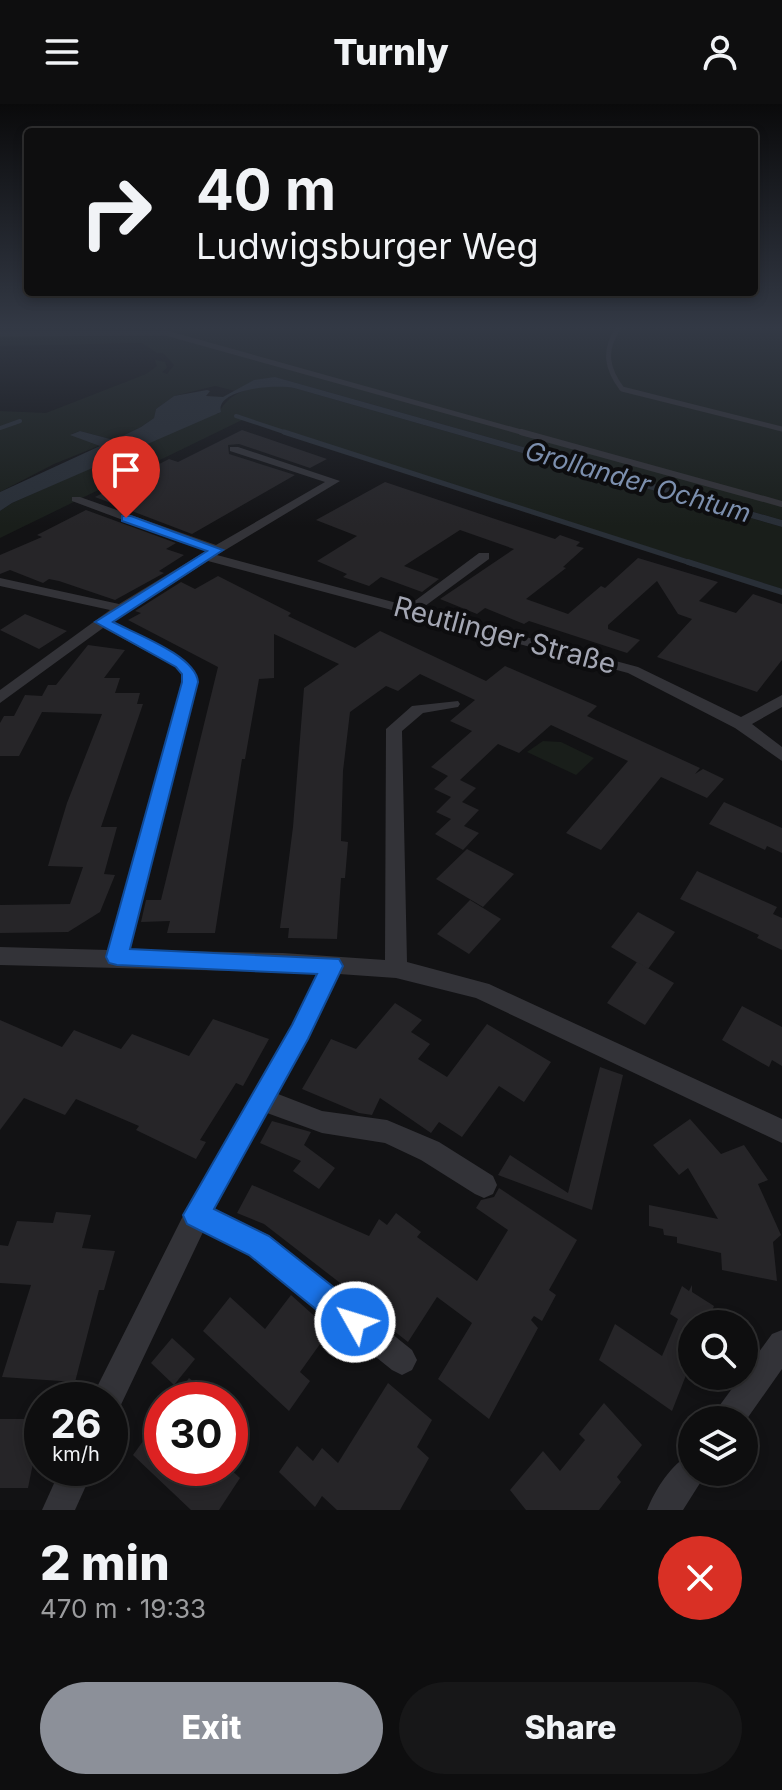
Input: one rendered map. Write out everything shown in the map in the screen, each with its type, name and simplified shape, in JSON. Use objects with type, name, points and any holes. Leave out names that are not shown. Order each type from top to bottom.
[{"type":"street","points":[[0,698],[122,609],[334,481],[234,449]]},
{"type":"street","name":"Reutlinger Straße","points":[[76,499],[213,554],[633,670],[741,724],[782,755]]},
{"type":"street","points":[[413,609],[484,556]]},
{"type":"street","points":[[0,582],[122,609]]},
{"type":"street","points":[[102,622],[181,664],[189,673],[190,682],[117,957]]},
{"type":"street","points":[[741,724],[782,700]]},
{"type":"street","points":[[396,969],[394,729],[418,709],[452,704]]},
{"type":"street","points":[[0,956],[117,957],[396,969],[481,990],[782,1131]]},
{"type":"street","points":[[116,1382],[197,1215],[332,966]]},
{"type":"street","points":[[262,1100],[322,1122],[387,1132],[430,1151],[484,1185]]},
{"type":"street","points":[[197,1215],[259,1245],[402,1360]]},
{"type":"street","points":[[738,1406],[782,1344]]},
{"type":"street","points":[[58,1510],[69,1486]]},
{"type":"street","points":[[663,1510],[680,1486]]},
{"type":"lane","points":[[388,395],[782,504]]},
{"type":"lane","points":[[644,395],[782,429]]},
{"type":"shaded area","points":[[93,395],[180,395],[156,409],[154,418],[141,427],[114,440],[80,431],[72,434],[101,445],[54,464],[0,492],[0,411],[46,413]]},
{"type":"shaded area","points":[[317,395],[782,527],[782,589],[242,420],[0,538],[0,511],[12,503],[213,413],[218,414],[234,396]]},
{"type":"shaded area","points":[[337,395],[782,395],[782,520]]},
{"type":"shaded area","points":[[543,741],[561,742],[594,758],[576,775],[527,752]]},
{"type":"water","points":[[233,395],[222,404],[221,412],[0,511],[0,492],[100,446],[70,435],[80,431],[114,440],[154,418],[156,409],[174,396]]},
{"type":"water","name":"Grollander Ochtum","points":[[317,395],[337,395],[782,520],[782,527]]},
{"type":"building","points":[[242,430],[327,459],[310,468],[239,444],[228,445],[229,454],[295,475],[192,534],[95,497],[169,459],[178,462]]},
{"type":"building","points":[[385,482],[555,539],[560,535],[580,542],[576,546],[584,548],[563,567],[566,568],[526,599],[568,614],[601,586],[605,588],[638,558],[718,582],[699,601],[736,613],[753,594],[782,604],[782,660],[757,692],[657,657],[692,619],[678,614],[657,581],[608,625],[608,629],[640,640],[627,653],[529,621],[524,624],[485,608],[477,614],[440,599],[514,549],[460,530],[404,566],[439,579],[422,592],[381,577],[369,586],[343,577],[347,574],[317,561],[357,536],[316,520]]},
{"type":"building","points":[[86,510],[176,543],[166,549],[184,555],[159,571],[164,573],[115,600],[59,581],[49,579],[43,583],[10,570],[0,574],[0,555],[42,537],[37,535]]},
{"type":"building","points":[[218,576],[291,613],[288,616],[355,648],[380,631],[486,681],[505,666],[597,706],[587,716],[700,768],[695,774],[703,769],[724,779],[707,798],[661,777],[601,850],[566,833],[628,761],[551,725],[519,753],[498,744],[460,780],[476,788],[462,802],[479,810],[464,826],[479,833],[463,850],[435,834],[451,819],[436,812],[451,797],[434,789],[448,776],[431,767],[472,731],[450,721],[475,700],[420,674],[398,691],[386,686],[350,712],[343,771],[341,841],[348,842],[345,878],[341,878],[337,939],[288,938],[289,928],[280,928],[293,827],[304,688],[339,664],[274,634],[274,678],[259,679],[245,759],[242,759],[215,933],[167,933],[170,921],[141,922],[146,900],[161,900],[218,667],[128,620],[141,613],[135,611],[181,582],[195,589]]},
{"type":"building","points":[[25,614],[67,631],[39,649],[0,630]]},
{"type":"building","points":[[88,645],[125,650],[104,678],[120,678],[115,693],[140,693],[137,704],[143,704],[101,827],[117,827],[104,874],[115,875],[100,912],[68,932],[0,933],[0,905],[70,904],[83,867],[48,866],[67,803],[102,714],[42,712],[19,756],[0,756],[0,723],[4,716],[14,716],[25,695],[42,696],[48,685],[56,685]]},
{"type":"building","points":[[724,802],[782,828],[782,853],[767,846],[765,850],[709,824]]},
{"type":"building","points":[[467,849],[514,874],[483,907],[436,879]]},
{"type":"building","points":[[697,871],[777,907],[773,914],[782,918],[782,950],[757,938],[759,935],[680,899]]},
{"type":"building","points":[[470,900],[501,919],[469,954],[437,934]]},
{"type":"building","points":[[638,912],[675,932],[648,969],[611,947]]},
{"type":"building","points":[[637,962],[674,983],[645,1025],[607,1003]]},
{"type":"building","points":[[395,1003],[422,1020],[411,1032],[430,1044],[418,1059],[447,1077],[487,1024],[551,1062],[524,1102],[499,1086],[462,1137],[439,1122],[431,1133],[380,1098],[372,1115],[359,1113],[302,1089],[331,1039],[356,1049]]},
{"type":"building","points":[[742,1006],[782,1027],[782,1066],[772,1060],[769,1067],[722,1040]]},
{"type":"building","points":[[213,1019],[269,1039],[243,1086],[236,1083],[200,1140],[206,1142],[196,1159],[136,1130],[139,1126],[76,1099],[65,1115],[24,1098],[0,1130],[0,1020],[62,1047],[74,1030],[121,1049],[132,1034],[189,1056]]},
{"type":"building","points":[[600,1067],[623,1075],[592,1210],[498,1175],[510,1155],[568,1193]]},
{"type":"building","points":[[690,1119],[721,1154],[744,1145],[768,1180],[758,1184],[781,1235],[773,1242],[777,1281],[722,1270],[721,1253],[677,1243],[677,1237],[664,1235],[663,1229],[649,1226],[649,1205],[718,1219],[688,1168],[679,1175],[653,1145]]},
{"type":"building","points":[[272,1121],[311,1132],[304,1145],[335,1168],[319,1189],[293,1171],[301,1161],[260,1143]]},
{"type":"building","points":[[252,1185],[369,1236],[379,1219],[387,1225],[396,1213],[421,1232],[417,1237],[477,1281],[508,1230],[476,1208],[481,1200],[494,1197],[499,1188],[577,1240],[549,1290],[556,1295],[542,1321],[534,1316],[531,1320],[538,1328],[489,1419],[438,1379],[472,1323],[437,1297],[408,1342],[342,1290],[344,1286],[264,1224],[237,1213]]},
{"type":"building","points":[[56,1212],[91,1215],[82,1248],[115,1251],[104,1290],[99,1290],[75,1382],[2,1377],[31,1285],[0,1283],[0,1245],[8,1246],[17,1221],[53,1223]]},
{"type":"building","points":[[692,1285],[692,1292],[714,1306],[712,1310],[678,1310],[678,1319],[670,1314],[682,1286],[689,1291]]},
{"type":"building","points":[[291,1295],[330,1330],[300,1372],[310,1381],[289,1411],[203,1331],[230,1297],[265,1329]]},
{"type":"building","points":[[678,1319],[680,1390],[672,1411],[599,1360],[615,1324],[662,1356]]},
{"type":"building","points":[[172,1338],[195,1359],[176,1382],[171,1382],[151,1363]]},
{"type":"building","points":[[388,1383],[432,1420],[417,1447],[429,1458],[400,1510],[337,1510],[322,1496],[315,1507],[279,1472],[297,1446],[313,1461],[322,1448],[338,1463]]},
{"type":"building","points":[[604,1403],[642,1445],[617,1477],[621,1482],[599,1510],[526,1510],[510,1490],[543,1451],[560,1471],[585,1440],[579,1434]]},
{"type":"building","points":[[0,1419],[24,1419],[24,1486],[28,1488],[0,1488]]},
{"type":"building","points":[[144,1440],[144,1465],[133,1455]]},
{"type":"building","points":[[166,1486],[235,1486],[219,1510],[191,1510]]},
{"type":"waterway","points":[[236,416],[284,432]]},
{"type":"waterway","points":[[0,428],[20,421]]},
{"type":"waterway","points":[[284,432],[694,564]]},
{"type":"waterway","points":[[284,432],[290,434]]},
{"type":"waterway","points":[[688,562],[782,592]]},
{"type":"route","points":[[126,518],[217,550],[102,622],[181,664],[189,673],[190,682],[117,957],[332,966],[300,1032],[197,1215],[259,1245],[355,1322]]}]
